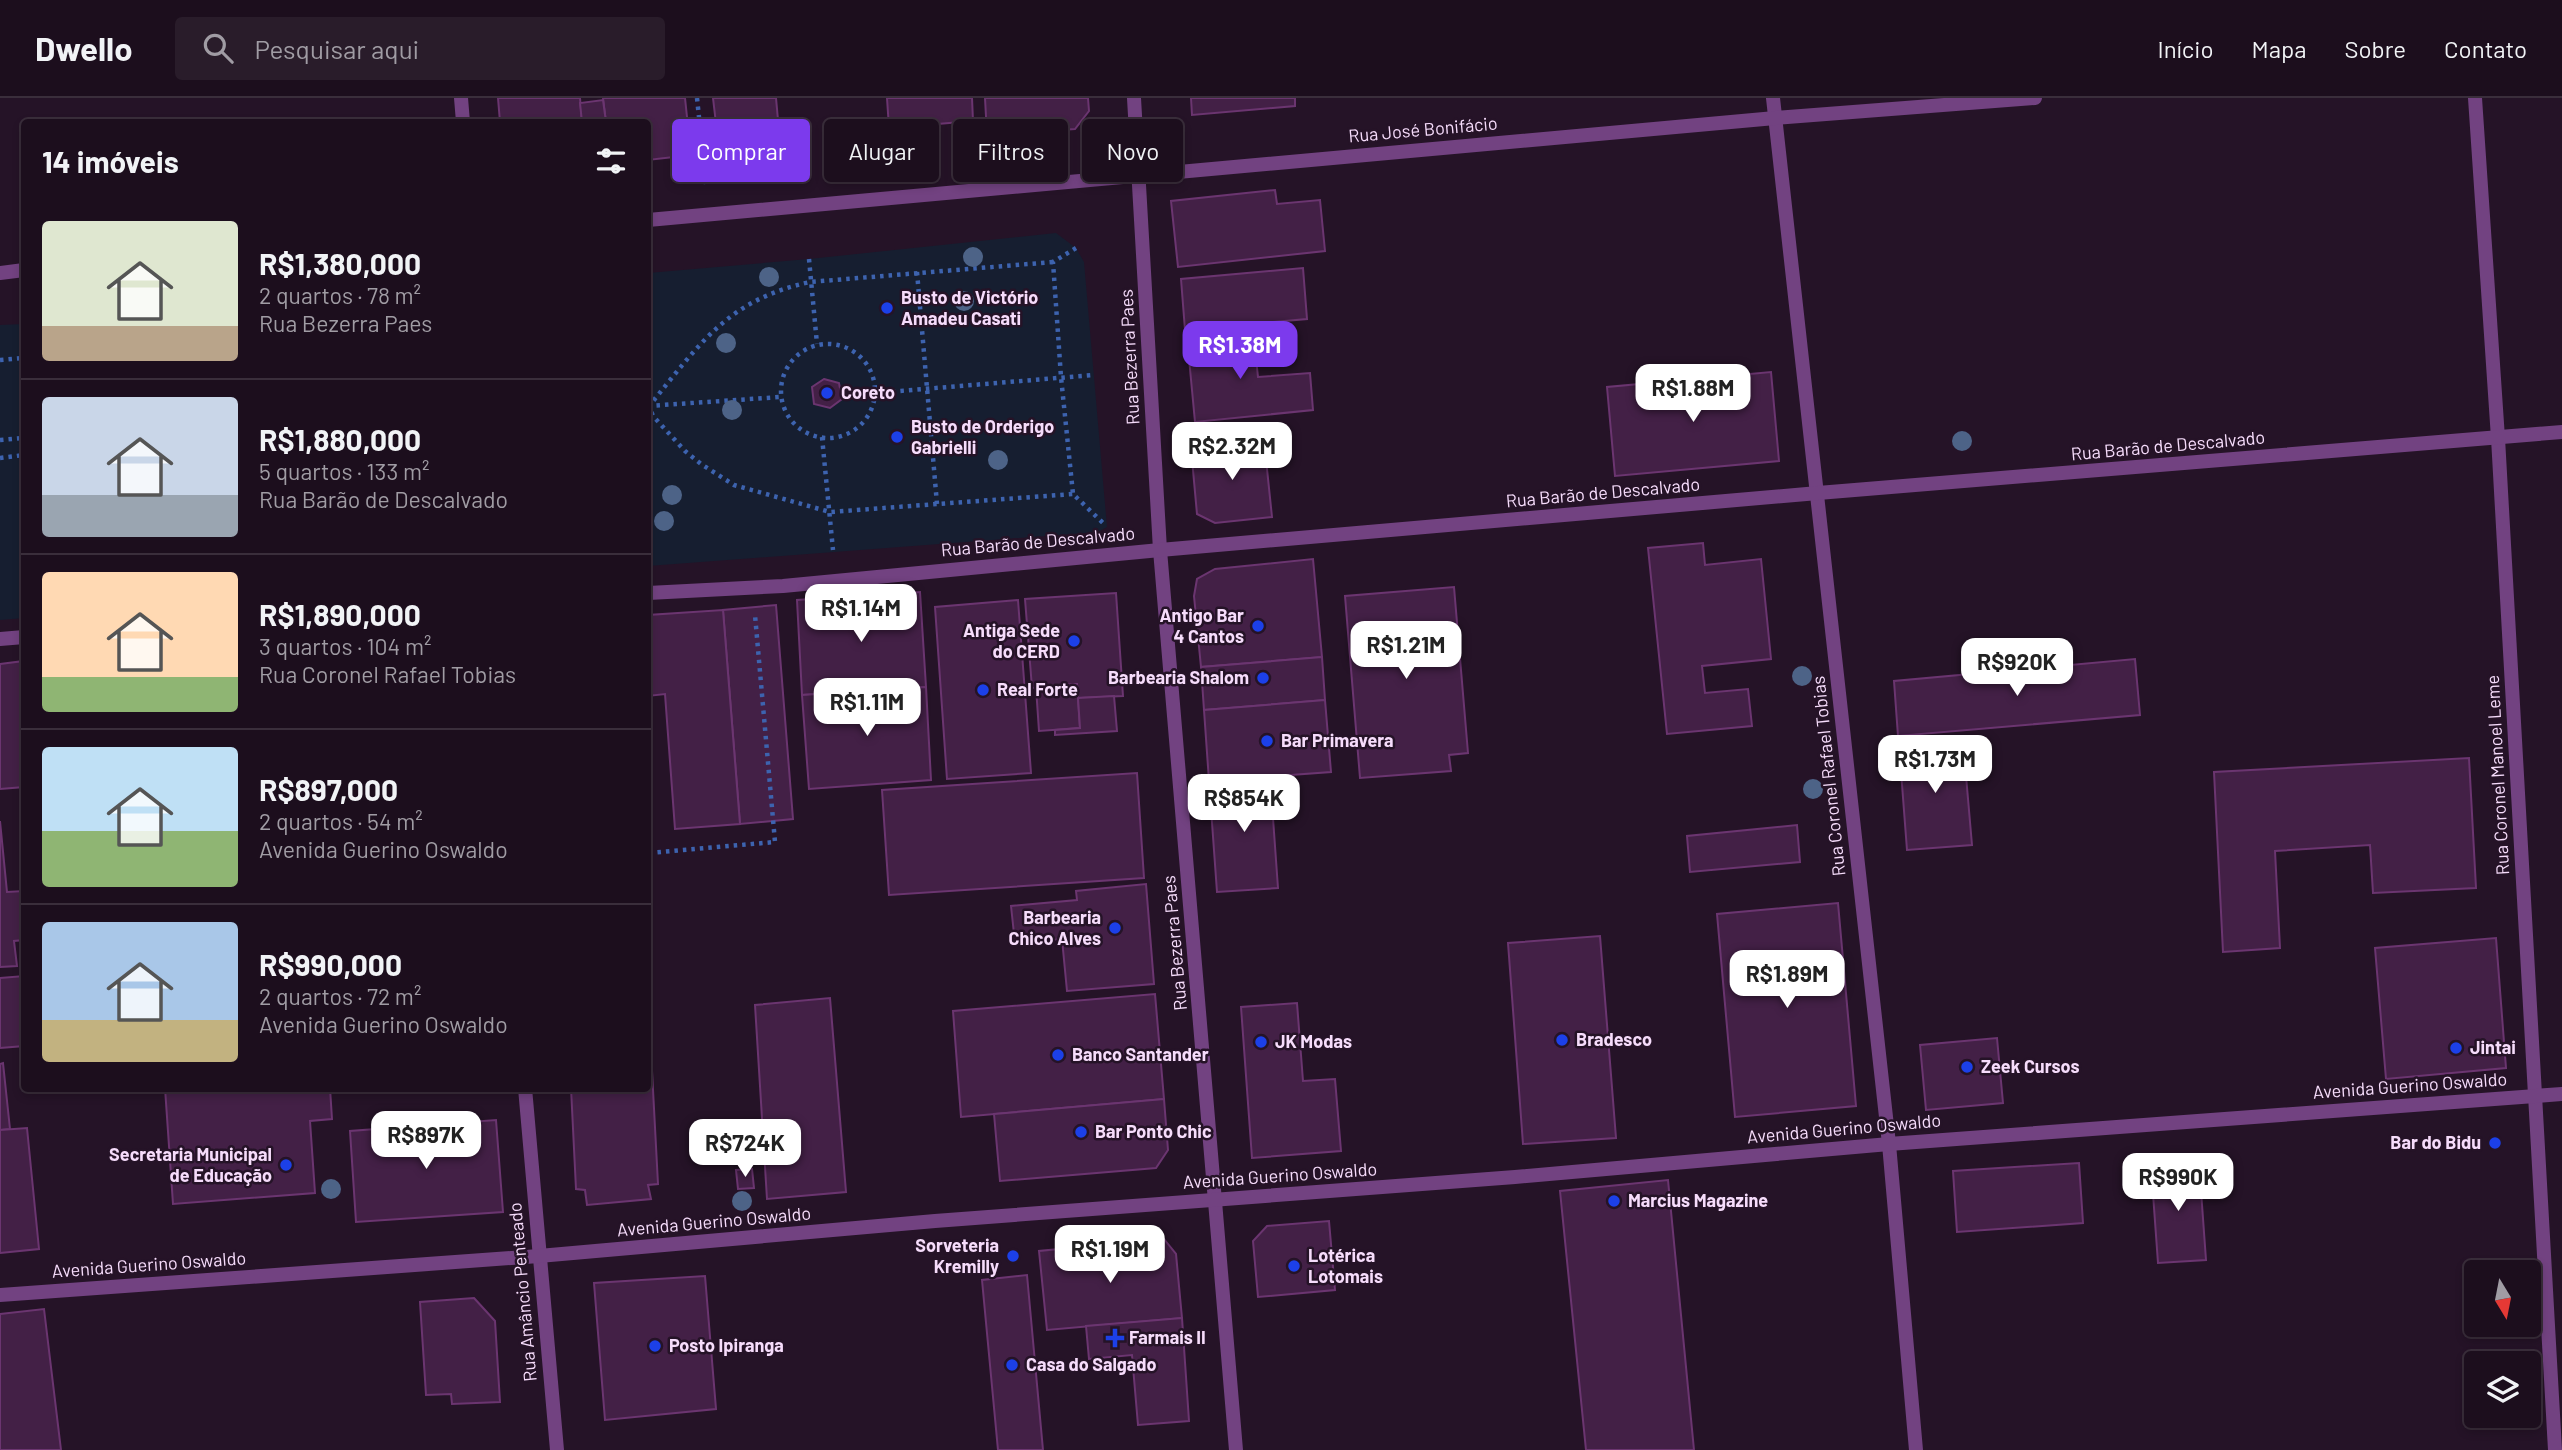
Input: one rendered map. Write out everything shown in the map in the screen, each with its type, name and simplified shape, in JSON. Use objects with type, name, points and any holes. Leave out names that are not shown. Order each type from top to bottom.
[{"type":"street","points":[[461,98],[463,119]]},
{"type":"street","name":"Rua Bezerra Paes","points":[[1134,98],[1136,119]]},
{"type":"street","name":"Rua Coronel Rafael Tobias","points":[[1773,98],[1889,1144],[1916,1450]]},
{"type":"street","name":"Rua José Bonifácio","points":[[1183,170],[2035,98]]},
{"type":"street","name":"Rua Coronel Manoel Leme","points":[[2475,98],[2498,438],[2555,1450]]},
{"type":"street","name":"Rua José Bonifácio","points":[[651,220],[1082,180]]},
{"type":"street","name":"Rua Bezerra Paes","points":[[1140,182],[1160,550],[1236,1450]]},
{"type":"street","points":[[0,272],[21,270]]},
{"type":"street","name":"Rua Barão de Descalvado","points":[[651,593],[783,586],[1160,550],[1818,493],[2562,432]]},
{"type":"street","points":[[0,639],[21,637]]},
{"type":"street","name":"Rua Amâncio Penteado","points":[[525,1092],[557,1450]]},
{"type":"street","name":"Avenida Guerino Oswaldo","points":[[0,1294],[539,1256],[935,1221],[1889,1144],[2562,1094]]},
{"type":"path","points":[[697,98],[709,215]]},
{"type":"path","points":[[651,402],[709,333],[745,306],[782,288],[810,282],[1053,262],[1076,248]]},
{"type":"path","points":[[809,259],[817,344]]},
{"type":"path","points":[[1053,262],[1073,494],[1107,527]]},
{"type":"path","points":[[917,272],[937,504]]},
{"type":"path","points":[[832,343],[858,354],[870,372],[875,393],[872,408],[864,421],[852,431],[838,437],[822,437],[807,433],[794,425],[780,397],[780,383],[785,369],[804,349],[817,344],[832,343]]},
{"type":"path","points":[[0,360],[21,359]]},
{"type":"path","points":[[875,393],[1094,374]]},
{"type":"path","points":[[651,406],[780,397]]},
{"type":"path","points":[[651,412],[685,451],[734,485],[830,512],[1073,494]]},
{"type":"path","points":[[822,437],[833,551]]},
{"type":"path","points":[[0,440],[21,438]]},
{"type":"path","points":[[0,458],[21,455]]},
{"type":"path","points":[[651,853],[775,842],[755,607]]},
{"type":"shaded area","points":[[1056,233],[1076,248],[1084,262],[1107,527],[1098,532],[651,566],[651,273]]},
{"type":"shaded area","points":[[21,324],[21,618],[0,620],[0,325]]},
{"type":"building","points":[[498,98],[580,98],[582,119],[500,119]]},
{"type":"building","points":[[603,98],[685,98],[687,119],[672,119],[672,157],[651,160],[651,119],[606,119]]},
{"type":"building","points":[[713,98],[776,98],[778,119],[715,119]]},
{"type":"building","points":[[887,98],[972,98],[973,119],[953,119],[953,123],[939,124],[939,119],[888,119]]},
{"type":"building","points":[[985,98],[1088,98],[1089,111],[1075,129],[1068,129],[1068,119],[986,119]]},
{"type":"building","points":[[1191,98],[1295,98],[1295,106],[1192,115]]},
{"type":"building","points":[[603,100],[606,119],[582,119],[580,103]]},
{"type":"building","points":[[1275,190],[1277,204],[1320,200],[1325,251],[1178,267],[1171,201]]},
{"type":"building","points":[[1303,268],[1307,319],[1185,330],[1181,279]]},
{"type":"building","points":[[1253,330],[1258,377],[1310,373],[1313,410],[1195,422],[1187,337]]},
{"type":"building","points":[[1771,372],[1779,461],[1615,476],[1607,387]]},
{"type":"building","name":"Coreto","points":[[824,379],[839,383],[842,399],[830,408],[814,404],[812,387]]},
{"type":"building","points":[[1264,440],[1272,517],[1215,523],[1197,514],[1191,448]]},
{"type":"building","points":[[1703,543],[1705,565],[1761,559],[1771,659],[1702,666],[1705,693],[1748,689],[1752,726],[1667,734],[1648,548]]},
{"type":"building","name":"Antigo Bar 4 Cantos","points":[[1313,559],[1322,657],[1201,667],[1194,596],[1197,579],[1215,569]]},
{"type":"building","points":[[1454,587],[1468,753],[1449,755],[1451,771],[1360,778],[1345,596]]},
{"type":"building","points":[[920,592],[926,687],[802,695],[797,600]]},
{"type":"building","name":"Antiga Sede do CERD","points":[[1116,593],[1123,696],[1078,698],[1077,684],[1032,688],[1025,599]]},
{"type":"building","name":"Real Forte","points":[[1018,600],[1031,773],[947,779],[935,607]]},
{"type":"building","points":[[776,605],[793,819],[740,824],[723,610]]},
{"type":"building","points":[[723,610],[740,824],[675,829],[665,694],[651,696],[651,615]]},
{"type":"building","name":"Barbearia Shalom","points":[[1322,657],[1325,700],[1204,710],[1201,667]]},
{"type":"building","points":[[2135,659],[2140,715],[1898,736],[1894,681]]},
{"type":"building","points":[[21,661],[21,787],[0,789],[0,664]]},
{"type":"building","points":[[1077,684],[1080,728],[1039,731],[1036,687]]},
{"type":"building","points":[[926,687],[931,780],[809,789],[802,695]]},
{"type":"building","points":[[1114,696],[1117,731],[1055,735],[1055,730],[1080,728],[1078,698]]},
{"type":"building","name":"Bar Primavera","points":[[1325,700],[1331,772],[1209,781],[1204,710]]},
{"type":"building","points":[[1963,741],[1972,845],[1907,850],[1899,745]]},
{"type":"building","points":[[2469,758],[2476,888],[2373,893],[2370,845],[2275,851],[2280,948],[2223,952],[2214,772]]},
{"type":"building","points":[[1137,773],[1144,878],[889,895],[882,790]]},
{"type":"building","points":[[1270,776],[1278,888],[1217,892],[1209,781]]},
{"type":"building","points":[[0,821],[7,892],[21,891],[21,940],[14,941],[17,966],[0,967]]},
{"type":"building","points":[[1797,825],[1800,862],[1690,872],[1687,836]]},
{"type":"building","points":[[1146,884],[1154,984],[1067,991],[1062,939],[1015,943],[1011,906],[1077,900],[1076,891]]},
{"type":"building","points":[[1838,903],[1856,1106],[1735,1117],[1717,914]]},
{"type":"building","name":"Bradesco","points":[[1600,936],[1616,1138],[1523,1144],[1508,943]]},
{"type":"building","points":[[2496,938],[2506,1068],[2386,1079],[2375,948]]},
{"type":"building","points":[[21,976],[21,1046],[0,1048],[0,978]]},
{"type":"building","name":"Banco Santander","points":[[1155,994],[1164,1099],[961,1117],[953,1011]]},
{"type":"building","points":[[830,998],[846,1192],[767,1199],[755,1005]]},
{"type":"building","points":[[1297,1003],[1303,1081],[1335,1079],[1341,1151],[1252,1158],[1241,1007]]},
{"type":"building","points":[[1997,1038],[2003,1103],[1926,1110],[1920,1045]]},
{"type":"building","points":[[651,1052],[658,1184],[648,1185],[651,1199],[587,1205],[585,1190],[576,1189],[571,1092],[651,1092]]},
{"type":"building","points":[[3,1063],[10,1129],[0,1130],[0,1064]]},
{"type":"building","points":[[165,1092],[330,1092],[332,1119],[310,1121],[315,1193],[173,1204]]},
{"type":"building","name":"Bar Ponto Chic","points":[[1164,1099],[1168,1150],[1156,1168],[1000,1181],[994,1114]]},
{"type":"building","points":[[496,1120],[503,1212],[356,1222],[350,1131]]},
{"type":"building","points":[[27,1128],[39,1249],[0,1253],[0,1130]]},
{"type":"building","points":[[2079,1163],[2083,1223],[1957,1232],[1953,1171]]},
{"type":"building","points":[[2199,1163],[2206,1260],[2158,1263],[2151,1166]]},
{"type":"building","points":[[752,1169],[754,1188],[738,1189],[736,1170]]},
{"type":"building","points":[[1668,1180],[1694,1450],[1586,1450],[1560,1191]]},
{"type":"building","name":"Lotérica Lotomais","points":[[1329,1221],[1335,1290],[1258,1297],[1253,1241],[1267,1226]]},
{"type":"building","points":[[1164,1239],[1176,1254],[1182,1318],[1047,1330],[1039,1251]]},
{"type":"building","name":"Casa do Salgado","points":[[1027,1275],[1043,1450],[998,1450],[982,1280]]},
{"type":"building","name":"Posto Ipiranga","points":[[705,1276],[716,1409],[605,1420],[594,1283]]},
{"type":"building","points":[[474,1298],[495,1321],[500,1402],[452,1404],[451,1394],[426,1395],[420,1302]]},
{"type":"building","points":[[44,1309],[61,1450],[0,1450],[0,1314]]},
{"type":"building","points":[[1182,1318],[1189,1421],[1138,1425],[1132,1355],[1089,1359],[1086,1326]]},
{"type":"place","name":"Busto de Victório Amadeu Casati","points":[[887,308]]},
{"type":"place","name":"Coreto","points":[[827,393]]},
{"type":"place","name":"Busto de Orderigo Gabrielli","points":[[897,437]]},
{"type":"place","name":"Antigo Bar 4 Cantos","points":[[1258,626]]},
{"type":"place","name":"Antiga Sede do CERD","points":[[1074,641]]},
{"type":"place","name":"Barbearia Shalom","points":[[1263,678]]},
{"type":"place","name":"Real Forte","points":[[983,690]]},
{"type":"place","name":"Bar Primavera","points":[[1267,741]]},
{"type":"place","name":"Barbearia Chico Alves","points":[[1115,928]]},
{"type":"place","name":"Bradesco","points":[[1562,1040]]},
{"type":"place","name":"JK Modas","points":[[1261,1042]]},
{"type":"place","name":"Jintai","points":[[2456,1048]]},
{"type":"place","name":"Banco Santander","points":[[1058,1055]]},
{"type":"place","name":"Zeek Cursos","points":[[1967,1067]]},
{"type":"place","name":"Bar Ponto Chic","points":[[1081,1132]]},
{"type":"place","name":"Bar do Bidu","points":[[2495,1143]]},
{"type":"place","name":"Secretaria Municipal de Educação","points":[[286,1165]]},
{"type":"place","name":"Marcius Magazine","points":[[1614,1201]]},
{"type":"place","name":"Sorveteria Kremilly","points":[[1013,1256]]},
{"type":"place","name":"Lotérica Lotomais","points":[[1294,1266]]},
{"type":"place","name":"Farmais II","points":[[1115,1338]]},
{"type":"place","name":"Posto Ipiranga","points":[[655,1346]]},
{"type":"place","name":"Casa do Salgado","points":[[1012,1365]]}]
